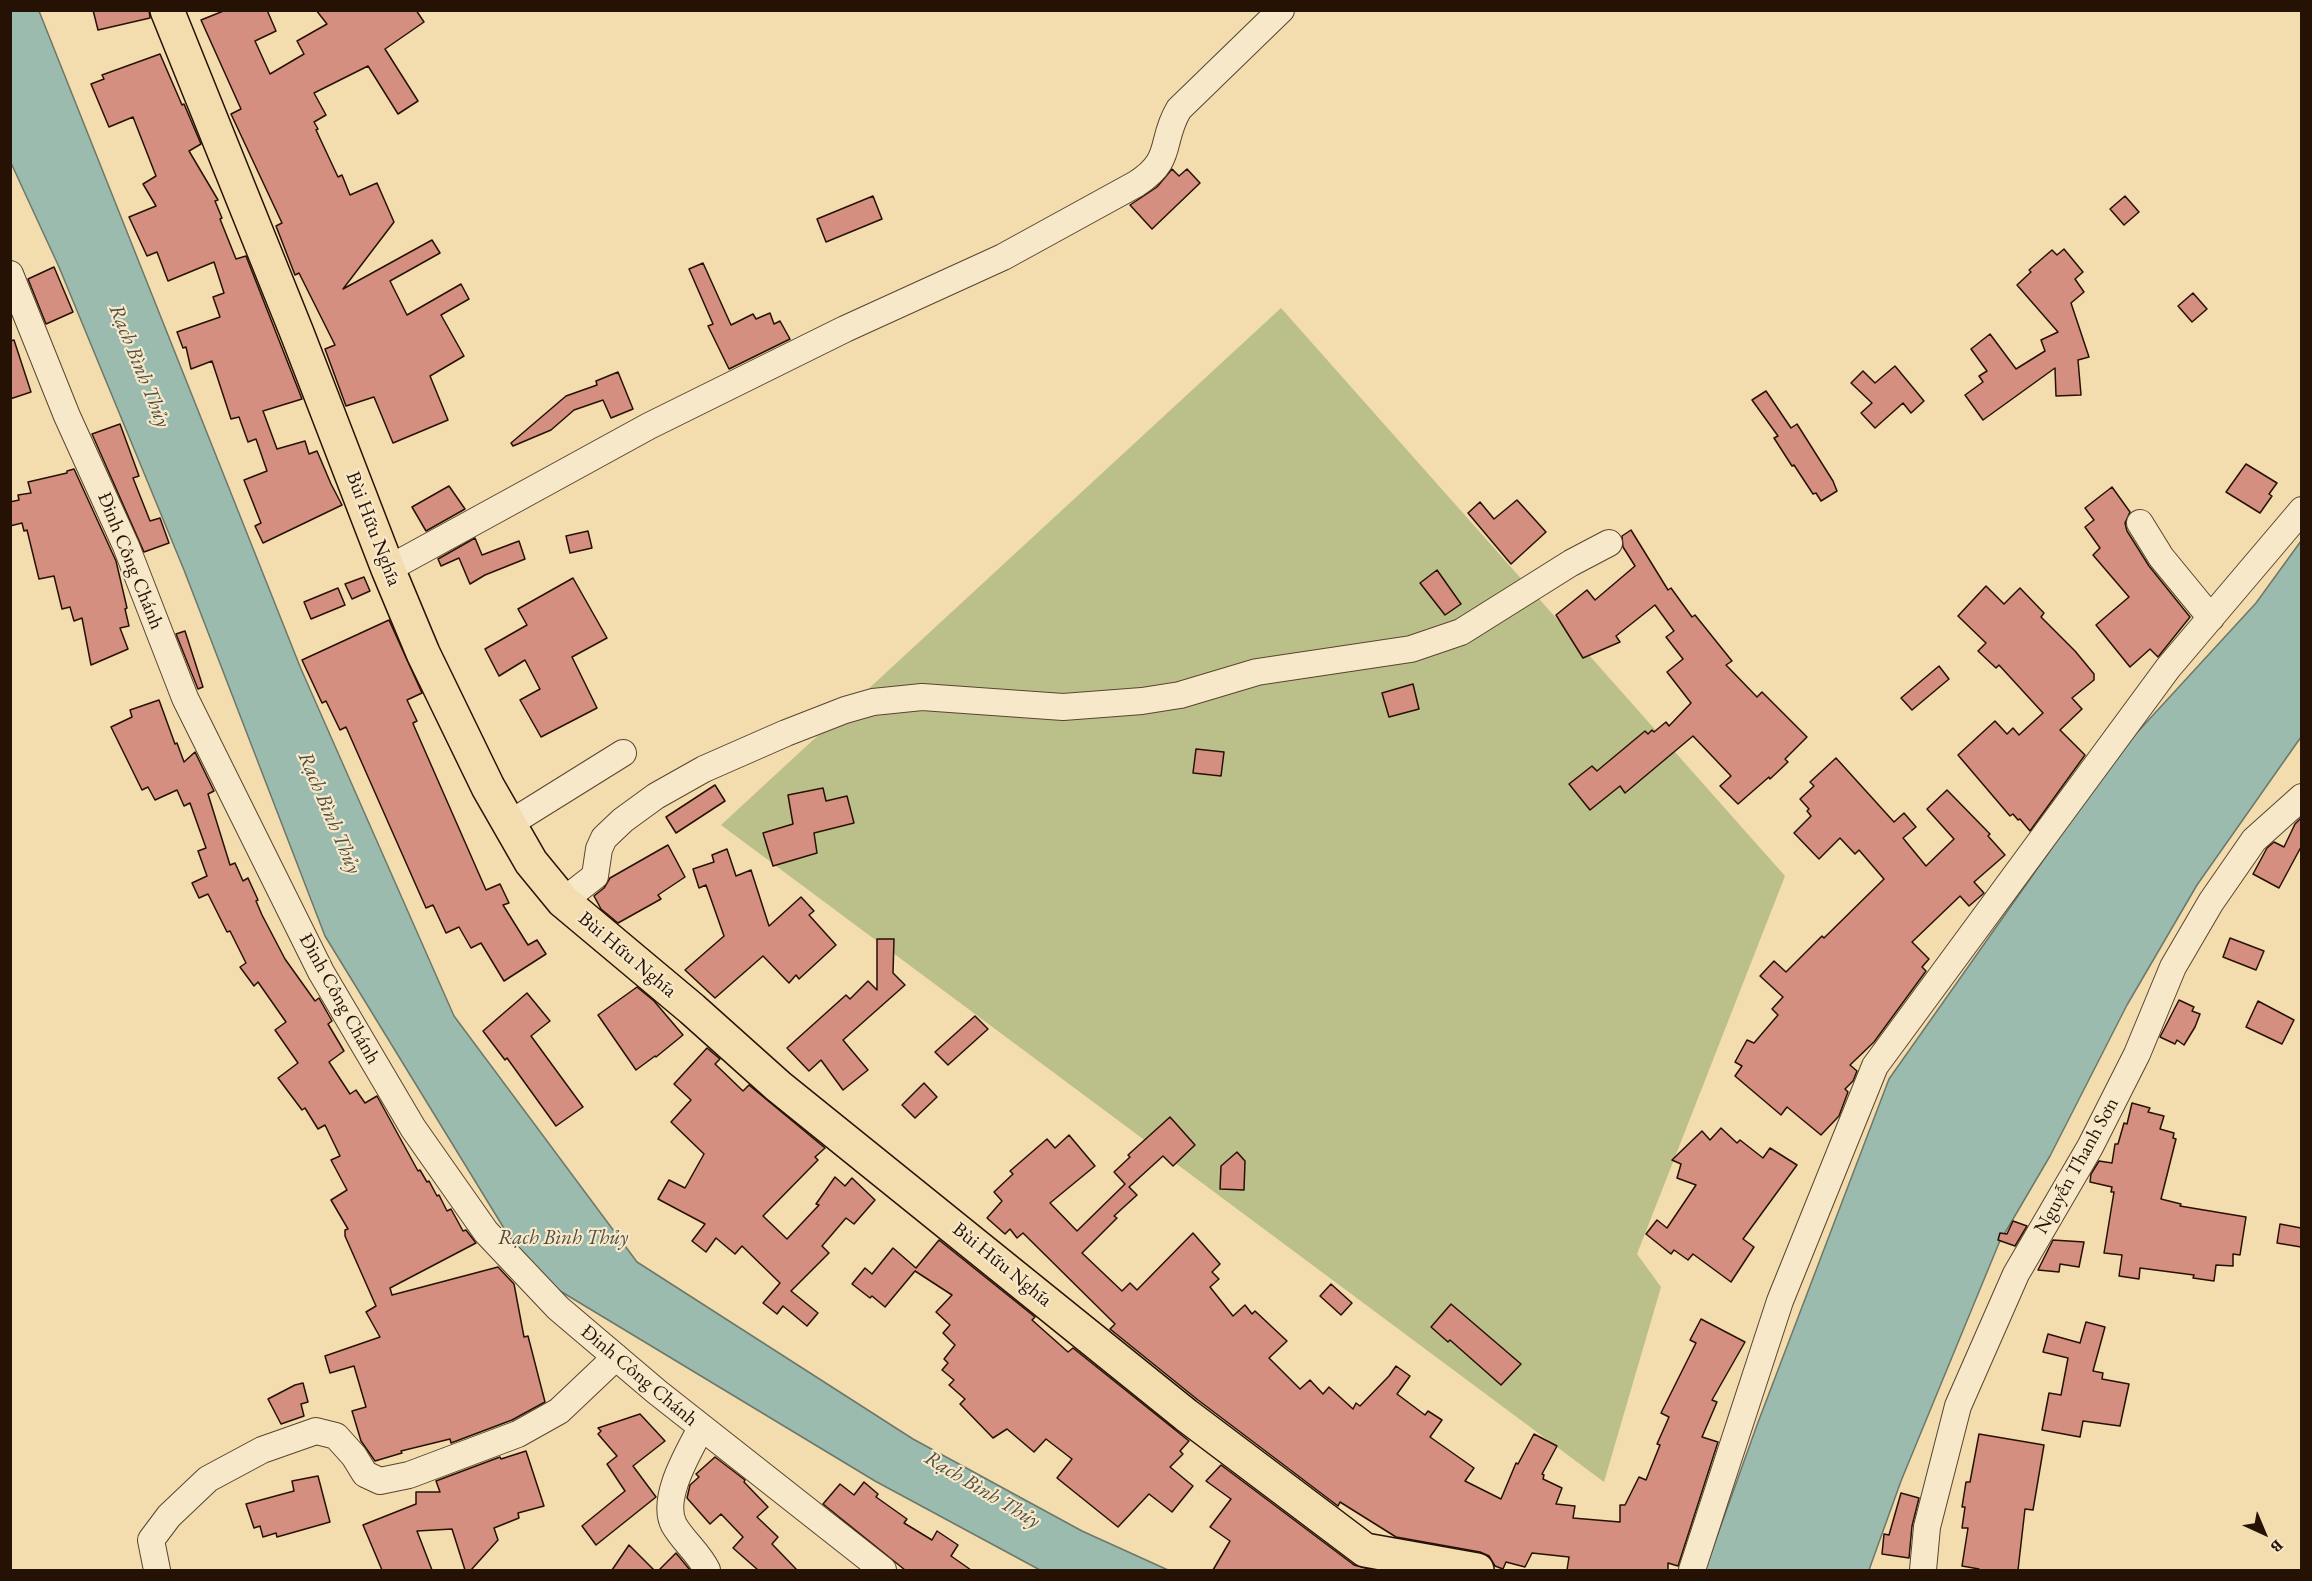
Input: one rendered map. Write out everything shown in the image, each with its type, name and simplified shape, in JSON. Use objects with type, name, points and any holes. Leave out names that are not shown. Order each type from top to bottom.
[{"type":"main road","name":"Bùi Hữu Nghĩa","points":[[167,10],[423,653],[488,787],[531,862],[563,902],[692,1009],[778,1086],[1186,1415],[1365,1550],[1477,1570]]},
{"type":"street","points":[[388,569],[650,426],[845,329],[1003,257],[1136,184],[1154,171],[1160,163],[1172,123],[1179,109],[1281,10]]},
{"type":"street","name":"Đinh Công Chánh","points":[[10,273],[67,416],[126,546],[185,698],[321,972],[413,1128],[486,1232],[558,1308],[701,1428],[883,1570]]},
{"type":"street","points":[[1692,1570],[1780,1301],[1875,1066],[2168,668],[2301,510]]},
{"type":"street","points":[[2140,523],[2161,557],[2211,618]]},
{"type":"street","points":[[563,902],[595,876],[599,849],[612,829],[656,796],[704,769],[845,710],[873,702],[922,697],[1063,707],[1142,701],[1180,695],[1257,672],[1411,649],[1461,632],[1571,563],[1609,543]]},
{"type":"street","points":[[509,824],[623,753]]},
{"type":"street","name":"Nguyễn Thanh Sơn","points":[[1923,1570],[1928,1527],[1958,1406],[2016,1274],[2090,1147],[2137,1054],[2173,967],[2211,902],[2254,840],[2301,797]]},
{"type":"street","points":[[157,1570],[151,1540],[169,1516],[208,1479],[262,1450],[316,1431],[336,1436],[354,1456],[365,1474],[380,1482],[409,1475],[518,1434],[559,1412],[616,1357]]},
{"type":"street","points":[[701,1428],[680,1470],[673,1492],[670,1514],[680,1534],[707,1570]]},
{"type":"green space","points":[[1281,308],[1785,876],[1637,1254],[1661,1287],[1604,1482],[721,825]]},
{"type":"water","name":"Rạch Bình Thủy","points":[[11,11],[39,11],[301,669],[454,1016],[637,1262],[913,1439],[1082,1531],[1168,1570],[1040,1570],[875,1481],[532,1274],[325,936],[184,570],[59,267],[11,163]]},
{"type":"water","points":[[2301,541],[2301,737],[2197,885],[2127,1005],[2050,1156],[1999,1243],[1901,1481],[1869,1570],[1705,1570],[1757,1425],[1889,1079],[2121,750],[2256,603]]},
{"type":"building","points":[[93,10],[149,10],[150,18],[98,30]]},
{"type":"building","points":[[226,10],[267,10],[276,31],[255,41],[270,74],[304,54],[297,41],[327,24],[316,10],[416,10],[424,22],[385,49],[418,101],[398,114],[368,66],[314,93],[326,115],[314,122],[338,177],[342,175],[350,195],[377,183],[394,222],[343,289],[432,240],[440,253],[390,281],[407,315],[461,284],[469,299],[441,315],[464,356],[430,376],[448,420],[393,443],[374,397],[346,406],[325,349],[335,345],[299,273],[295,275],[276,226],[282,223],[231,114],[241,109],[201,20]]},
{"type":"building","points":[[160,54],[201,144],[189,151],[218,200],[215,201],[222,218],[220,219],[236,259],[246,256],[302,399],[263,411],[277,449],[305,441],[309,454],[317,451],[342,505],[263,543],[255,526],[261,523],[244,480],[267,471],[256,439],[248,442],[239,417],[231,419],[212,361],[191,369],[186,347],[183,348],[177,332],[220,317],[213,297],[224,293],[214,262],[168,281],[157,252],[147,256],[129,217],[156,206],[143,184],[156,176],[133,117],[109,127],[91,84],[104,79],[102,75]]},
{"type":"building","points":[[1172,169],[1179,176],[1187,169],[1200,183],[1152,229],[1130,205],[1157,187]]},
{"type":"building","points":[[873,196],[882,219],[826,242],[817,219]]},
{"type":"building","points":[[2125,196],[2139,212],[2124,225],[2110,209]]},
{"type":"building","points":[[2064,249],[2083,272],[2075,279],[2084,292],[2071,303],[2089,357],[2078,360],[2081,395],[2056,396],[2055,368],[1983,420],[1965,395],[1983,382],[1979,376],[1987,371],[1971,349],[1990,334],[2016,369],[2045,351],[2041,340],[2058,332],[2017,285],[2031,272],[2029,270],[2052,250],[2057,255]]},
{"type":"building","points":[[703,263],[731,325],[753,314],[756,319],[770,313],[774,324],[780,321],[790,339],[729,369],[708,326],[713,324],[689,269]]},
{"type":"building","points":[[54,267],[73,312],[46,324],[28,279]]},
{"type":"building","points":[[2193,293],[2207,309],[2192,322],[2178,306]]},
{"type":"building","points":[[14,340],[31,392],[10,399],[10,341]]},
{"type":"building","points":[[1895,366],[1924,401],[1911,413],[1903,403],[1875,428],[1861,413],[1872,403],[1851,383],[1863,371],[1875,383]]},
{"type":"building","points":[[618,372],[633,409],[611,418],[603,400],[574,410],[551,430],[513,446],[511,443],[566,396],[597,385],[596,381]]},
{"type":"building","points":[[1766,391],[1791,428],[1797,424],[1833,481],[1837,491],[1821,501],[1816,493],[1813,494],[1794,465],[1792,466],[1774,438],[1778,436],[1752,400]]},
{"type":"building","points":[[120,424],[139,476],[133,478],[150,521],[160,518],[169,543],[144,552],[92,434]]},
{"type":"building","points":[[2246,464],[2277,483],[2269,494],[2272,496],[2260,513],[2226,492]]},
{"type":"building","points":[[74,469],[116,561],[129,626],[120,628],[128,649],[91,665],[82,618],[74,621],[70,607],[62,609],[54,576],[39,579],[27,530],[24,531],[22,523],[10,526],[10,502],[19,500],[18,495],[31,493],[28,482],[67,473]]},
{"type":"building","points":[[449,486],[465,509],[426,531],[412,507]]},
{"type":"building","points":[[2112,487],[2130,512],[2125,523],[2127,531],[2149,566],[2190,617],[2158,657],[2150,649],[2130,667],[2096,625],[2129,597],[2093,555],[2100,548],[2085,527],[2094,520],[2085,508]]},
{"type":"building","points":[[1517,500],[1546,532],[1511,564],[1468,513],[1480,502],[1494,519]]},
{"type":"building","points":[[1631,530],[1668,590],[1671,588],[1692,617],[1695,615],[1732,661],[1726,665],[1757,697],[1762,692],[1807,737],[1785,759],[1788,762],[1738,804],[1720,786],[1731,776],[1693,736],[1625,793],[1620,786],[1590,810],[1569,784],[1592,766],[1597,771],[1645,731],[1648,734],[1652,730],[1654,732],[1666,722],[1669,726],[1691,703],[1667,672],[1683,659],[1666,637],[1674,631],[1655,605],[1616,636],[1620,642],[1583,658],[1556,615],[1587,590],[1595,600],[1635,566],[1623,547],[1622,536]]},
{"type":"building","points":[[588,531],[592,548],[570,553],[566,536]]},
{"type":"building","points":[[475,538],[482,555],[519,541],[525,559],[485,575],[470,584],[459,558],[441,566],[438,559]]},
{"type":"building","points":[[1437,570],[1461,604],[1445,615],[1420,583]]},
{"type":"building","points":[[364,577],[370,591],[352,599],[345,584]]},
{"type":"building","points":[[573,578],[607,638],[572,657],[597,708],[541,737],[520,700],[540,689],[525,660],[499,676],[485,649],[527,625],[518,609]]},
{"type":"building","points":[[1986,586],[2004,604],[2020,588],[2044,613],[2041,617],[2094,674],[2094,680],[2072,698],[2082,709],[2060,730],[2085,755],[2030,831],[2020,819],[2018,820],[2013,814],[2010,816],[1958,755],[1995,721],[2007,734],[2013,728],[2019,735],[2043,713],[1999,665],[1996,668],[1978,651],[1986,643],[1958,616]]},
{"type":"building","points":[[338,588],[345,605],[311,619],[304,602]]},
{"type":"building","points":[[389,620],[422,693],[407,700],[417,721],[413,723],[414,726],[486,890],[500,884],[509,903],[503,905],[528,945],[537,940],[546,954],[504,981],[481,943],[471,948],[459,927],[446,933],[433,905],[426,908],[346,727],[340,730],[326,701],[322,703],[302,660]]},
{"type":"building","points":[[185,631],[203,687],[198,689],[176,634]]},
{"type":"building","points":[[1939,666],[1949,679],[1912,710],[1901,698]]},
{"type":"building","points":[[1413,684],[1419,709],[1389,717],[1382,693]]},
{"type":"building","points":[[159,700],[184,762],[195,752],[214,791],[208,794],[230,865],[235,863],[243,881],[248,878],[262,915],[285,959],[315,1001],[319,998],[332,1021],[328,1024],[344,1051],[329,1062],[350,1094],[356,1090],[365,1103],[377,1096],[418,1171],[420,1170],[427,1182],[429,1181],[447,1211],[451,1209],[463,1231],[466,1230],[476,1243],[390,1288],[392,1295],[498,1267],[514,1284],[524,1337],[528,1336],[545,1402],[512,1420],[451,1443],[450,1439],[401,1451],[402,1453],[375,1461],[361,1441],[352,1411],[366,1407],[354,1366],[330,1373],[325,1356],[380,1337],[366,1312],[376,1306],[345,1236],[345,1230],[348,1229],[331,1200],[347,1190],[331,1160],[340,1156],[325,1125],[318,1129],[305,1108],[302,1110],[278,1078],[298,1063],[275,1030],[286,1022],[258,982],[254,986],[240,967],[246,963],[230,931],[227,932],[208,894],[199,898],[192,883],[207,876],[198,851],[206,848],[190,803],[184,806],[177,790],[155,800],[148,787],[142,790],[111,727],[132,717],[130,710]]},
{"type":"building","points":[[1196,749],[1224,752],[1221,776],[1193,773]]},
{"type":"building","points":[[1836,758],[1894,822],[1904,813],[1916,827],[1903,838],[1926,866],[1954,839],[1927,809],[1947,790],[1990,834],[1988,836],[2005,855],[1974,882],[1983,894],[1969,906],[1960,896],[1912,942],[1929,959],[1922,967],[1926,971],[1874,1042],[1850,1065],[1857,1071],[1853,1081],[1845,1089],[1848,1092],[1839,1116],[1821,1135],[1787,1107],[1781,1115],[1735,1076],[1742,1066],[1735,1062],[1747,1040],[1754,1043],[1778,1015],[1772,1009],[1783,997],[1760,976],[1774,961],[1786,972],[1884,879],[1859,850],[1855,854],[1840,838],[1819,859],[1794,833],[1811,816],[1807,811],[1809,809],[1800,799],[1814,786],[1810,782]]},
{"type":"building","points":[[715,785],[725,801],[676,833],[666,817]]},
{"type":"building","points":[[823,788],[826,801],[847,796],[854,823],[814,833],[817,853],[773,866],[763,833],[793,824],[788,795]]},
{"type":"building","points":[[2301,818],[2301,847],[2279,888],[2253,874],[2267,848],[2274,842],[2284,847],[2295,824]]},
{"type":"building","points":[[668,845],[685,877],[658,895],[661,899],[618,923],[601,909],[594,896],[604,888],[610,878]]},
{"type":"building","points":[[727,849],[736,876],[751,870],[769,926],[801,897],[814,911],[809,915],[836,945],[799,979],[796,975],[789,983],[763,956],[715,998],[685,970],[724,936],[706,885],[699,888],[693,869],[714,862],[712,855]]},
{"type":"building","points":[[2230,938],[2264,951],[2256,970],[2223,957]]},
{"type":"building","points":[[877,939],[894,939],[893,973],[905,985],[843,1040],[868,1070],[843,1090],[821,1060],[809,1071],[787,1048],[846,995],[850,999],[868,981],[877,990]]},
{"type":"building","points":[[637,987],[654,1001],[683,1035],[636,1070],[598,1015]]},
{"type":"building","points":[[527,993],[550,1021],[531,1036],[583,1107],[556,1126],[507,1058],[505,1060],[483,1031]]},
{"type":"building","points":[[2179,1000],[2194,1007],[2192,1011],[2200,1014],[2184,1045],[2177,1040],[2175,1044],[2160,1037]]},
{"type":"building","points":[[2258,1001],[2294,1020],[2282,1044],[2246,1027]]},
{"type":"building","points":[[975,1016],[988,1029],[948,1065],[935,1052]]},
{"type":"building","points":[[707,1048],[720,1059],[715,1064],[743,1091],[749,1085],[825,1148],[815,1157],[818,1160],[763,1216],[787,1239],[819,1205],[816,1204],[835,1177],[845,1186],[852,1178],[875,1200],[854,1224],[846,1218],[822,1246],[829,1253],[791,1291],[818,1313],[807,1326],[783,1306],[777,1314],[763,1303],[780,1283],[742,1246],[735,1254],[716,1238],[706,1252],[692,1241],[705,1224],[658,1199],[669,1180],[685,1188],[704,1154],[671,1122],[691,1100],[674,1084]]},
{"type":"building","points":[[924,1083],[937,1097],[915,1118],[902,1105]]},
{"type":"building","points":[[2132,1103],[2150,1108],[2148,1112],[2164,1116],[2160,1129],[2174,1133],[2173,1138],[2176,1139],[2161,1199],[2181,1204],[2180,1206],[2246,1217],[2240,1255],[2233,1254],[2233,1266],[2216,1265],[2214,1281],[2193,1278],[2194,1275],[2140,1268],[2139,1279],[2119,1276],[2122,1255],[2104,1253],[2114,1192],[2111,1192],[2112,1187],[2090,1182],[2091,1174],[2099,1161],[2112,1163],[2115,1144],[2118,1144],[2124,1123],[2127,1124]]},
{"type":"building","points":[[1170,1117],[1195,1145],[1173,1166],[1163,1156],[1129,1187],[1137,1195],[1114,1216],[1117,1218],[1082,1253],[1122,1291],[1130,1283],[1137,1290],[1193,1233],[1220,1264],[1212,1272],[1219,1279],[1210,1287],[1233,1316],[1245,1305],[1252,1314],[1255,1311],[1287,1341],[1269,1358],[1300,1389],[1310,1380],[1323,1394],[1329,1387],[1353,1409],[1356,1403],[1360,1406],[1396,1366],[1410,1376],[1397,1394],[1425,1415],[1428,1411],[1442,1420],[1430,1437],[1474,1468],[1465,1481],[1501,1499],[1516,1463],[1518,1464],[1534,1434],[1557,1446],[1542,1474],[1543,1479],[1562,1488],[1556,1504],[1575,1506],[1573,1518],[1620,1522],[1620,1505],[1625,1505],[1639,1477],[1646,1480],[1660,1445],[1657,1444],[1669,1417],[1661,1413],[1696,1343],[1690,1340],[1701,1319],[1745,1342],[1712,1400],[1717,1402],[1702,1437],[1718,1442],[1678,1566],[1668,1563],[1668,1570],[1567,1570],[1569,1557],[1532,1553],[1525,1567],[1506,1562],[1503,1569],[1495,1566],[1489,1556],[1480,1552],[1396,1537],[1340,1502],[1338,1506],[1198,1400],[1110,1329],[1115,1324],[1023,1233],[1017,1238],[1010,1229],[1005,1234],[987,1218],[1002,1201],[994,1192],[1013,1174],[1010,1171],[1047,1139],[1055,1148],[1069,1135],[1095,1166],[1050,1203],[1077,1231],[1125,1184],[1114,1172],[1130,1157],[1128,1155]]},
{"type":"building","points":[[1721,1128],[1737,1143],[1740,1140],[1763,1158],[1770,1148],[1797,1165],[1743,1239],[1754,1247],[1731,1282],[1693,1254],[1688,1260],[1674,1250],[1671,1254],[1646,1234],[1657,1220],[1667,1228],[1696,1185],[1677,1178],[1681,1164],[1672,1160],[1702,1131],[1710,1140]]},
{"type":"building","points":[[1237,1152],[1245,1161],[1244,1190],[1220,1189],[1221,1166]]},
{"type":"building","points":[[2013,1221],[2027,1226],[2015,1246],[1998,1240],[2000,1233],[2007,1234]]},
{"type":"building","points":[[2280,1224],[2301,1228],[2301,1247],[2277,1243]]},
{"type":"building","points":[[939,1240],[1035,1317],[1032,1320],[1068,1352],[1073,1348],[1189,1441],[1180,1451],[1183,1454],[1170,1467],[1193,1486],[1172,1512],[1149,1494],[1118,1527],[1057,1478],[1072,1459],[1046,1439],[1034,1452],[1007,1429],[993,1438],[960,1404],[965,1399],[949,1385],[954,1380],[942,1370],[948,1363],[944,1359],[955,1345],[943,1333],[950,1325],[936,1312],[952,1295],[915,1271],[885,1307],[852,1284],[865,1268],[872,1274],[893,1248],[916,1268]]},
{"type":"building","points":[[2053,1240],[2084,1242],[2079,1267],[2060,1264],[2059,1272],[2038,1270]]},
{"type":"building","points":[[1331,1284],[1352,1303],[1341,1315],[1320,1296]]},
{"type":"building","points":[[1451,1304],[1521,1364],[1501,1385],[1450,1340],[1448,1342],[1431,1327]]},
{"type":"building","points":[[2086,1322],[2105,1327],[2093,1371],[2103,1373],[2102,1379],[2129,1384],[2120,1426],[2083,1421],[2080,1437],[2042,1430],[2049,1393],[2061,1395],[2068,1358],[2043,1352],[2048,1334],[2080,1343]]},
{"type":"building","points":[[303,1383],[308,1402],[301,1404],[304,1416],[281,1424],[268,1399]]},
{"type":"building","points":[[640,1414],[665,1441],[633,1466],[656,1497],[596,1545],[582,1526],[625,1491],[607,1464],[617,1456],[598,1434],[601,1431],[598,1428]]},
{"type":"building","points":[[1979,1434],[2044,1445],[2033,1510],[2025,1509],[2018,1570],[1979,1570],[1962,1566],[1968,1528],[1962,1528],[1965,1507],[1962,1507],[1966,1482],[1970,1482]]},
{"type":"building","points":[[526,1451],[544,1506],[518,1513],[519,1518],[494,1528],[498,1540],[471,1570],[465,1570],[452,1529],[417,1531],[432,1570],[382,1570],[363,1525],[416,1504],[416,1492],[440,1492],[436,1481],[500,1457],[501,1459]]},
{"type":"building","points":[[715,1457],[745,1480],[744,1482],[768,1507],[757,1517],[778,1537],[772,1544],[797,1570],[758,1570],[733,1548],[743,1537],[721,1514],[710,1524],[687,1498],[690,1485],[699,1477],[696,1474]]},
{"type":"building","points":[[1221,1465],[1354,1565],[1373,1570],[1213,1570],[1230,1541],[1210,1527],[1231,1499],[1206,1481]]},
{"type":"building","points":[[318,1476],[330,1522],[277,1537],[276,1533],[263,1537],[260,1526],[254,1528],[246,1504],[294,1491],[292,1481]]},
{"type":"building","points":[[864,1482],[878,1494],[876,1497],[907,1519],[904,1523],[932,1540],[937,1531],[958,1545],[951,1556],[971,1570],[905,1570],[823,1504],[840,1484],[854,1495]]},
{"type":"building","points":[[1901,1493],[1919,1498],[1912,1526],[1909,1558],[1882,1554],[1884,1534],[1889,1535]]},
{"type":"building","points":[[629,1545],[654,1570],[612,1570]]},
{"type":"building","points":[[676,1553],[690,1570],[659,1570]]}]
